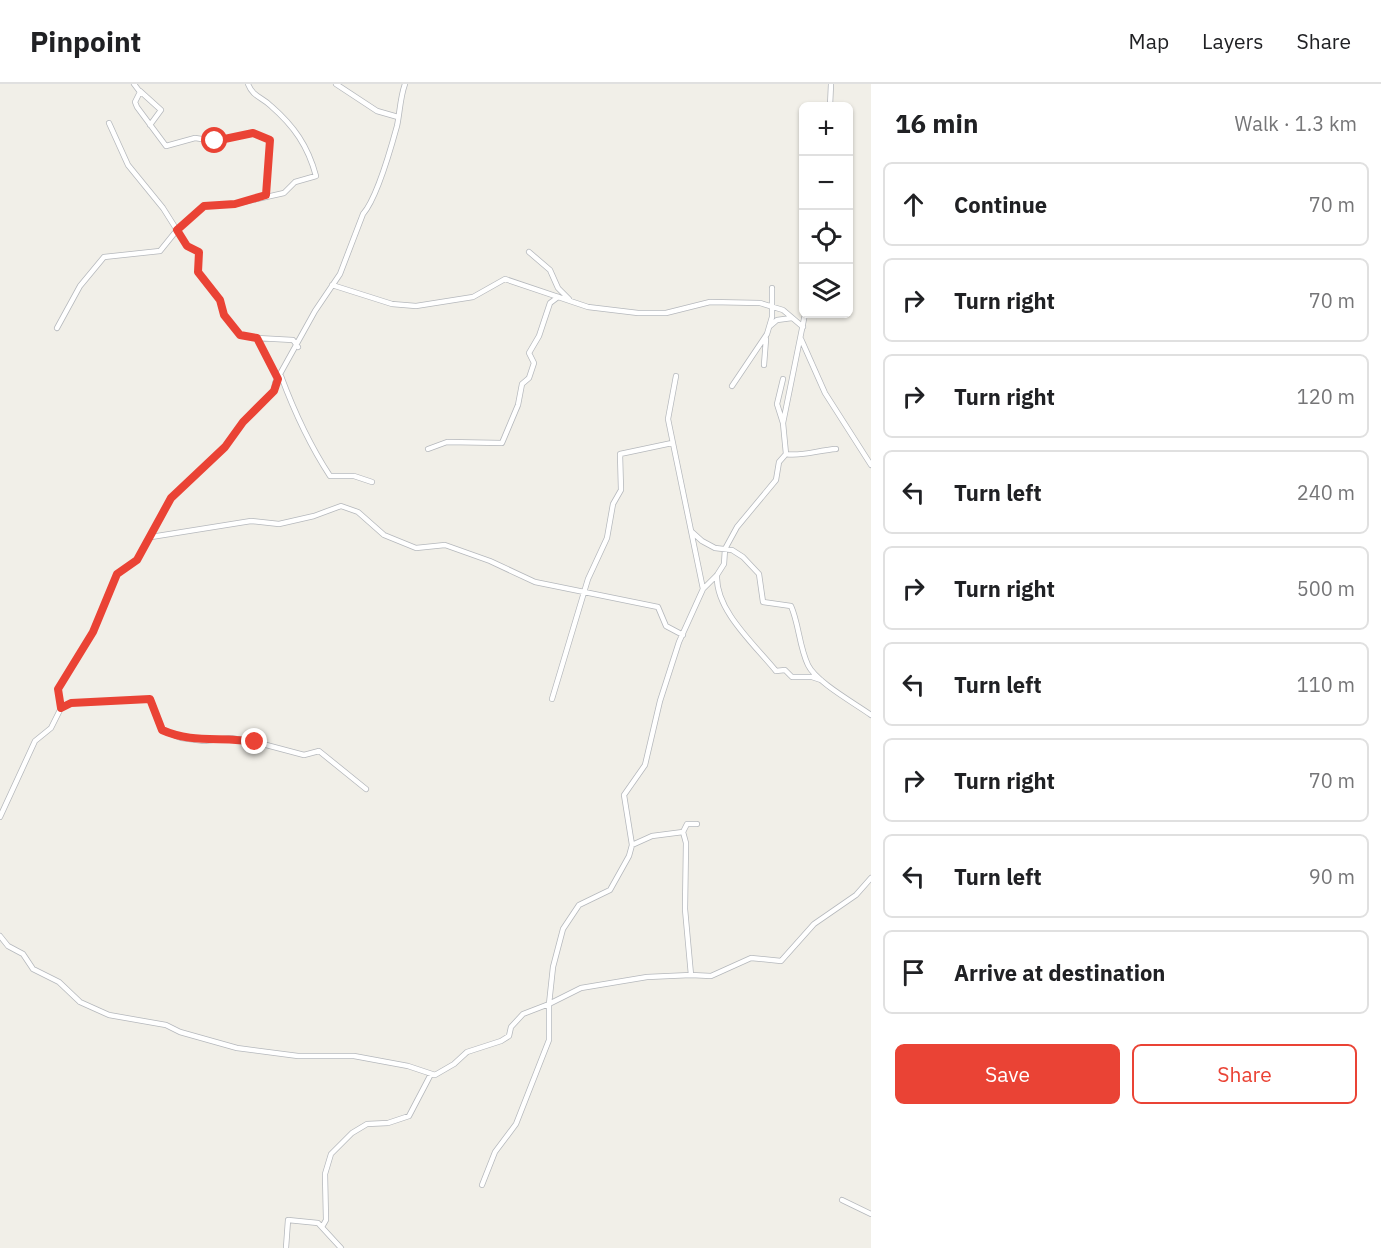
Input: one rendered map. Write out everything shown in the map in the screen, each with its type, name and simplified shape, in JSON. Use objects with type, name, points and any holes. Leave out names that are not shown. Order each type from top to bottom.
[{"type":"street","points":[[134,84],[161,110],[150,125]]},
{"type":"street","points":[[145,84],[139,90],[135,103],[166,146],[195,138],[215,141],[253,133],[270,140],[266,195]]},
{"type":"street","points":[[57,328],[80,286],[98,261],[104,258],[160,252],[177,230],[204,206],[235,204],[266,195],[284,193],[295,183],[316,176],[309,150],[291,124],[269,103],[252,93],[249,84]]},
{"type":"street","points":[[336,84],[377,111],[398,117]]},
{"type":"street","points":[[0,817],[35,741],[51,728],[61,708],[58,689],[93,632],[117,574],[137,560],[171,498],[225,447],[243,422],[274,391],[279,377],[298,347],[315,311],[340,274],[363,214],[369,207],[398,117],[405,84]]},
{"type":"street","points":[[830,102],[831,84]]},
{"type":"street","points":[[110,123],[128,165],[187,246],[199,252],[198,272],[220,300],[228,320],[240,335],[293,340],[298,347]]},
{"type":"street","points":[[529,252],[550,270],[558,288],[569,299]]},
{"type":"street","points":[[332,285],[405,306],[473,297],[505,279],[598,309],[654,314],[710,302],[772,305],[803,327]]},
{"type":"street","points":[[732,386],[767,334],[770,326],[772,288]]},
{"type":"street","points":[[428,449],[447,442],[502,443],[518,405],[522,384],[529,378],[534,363],[529,353],[530,347],[539,336],[550,303],[558,297]]},
{"type":"street","points":[[770,326],[777,320],[792,318]]},
{"type":"street","points":[[783,423],[804,318]]},
{"type":"street","points":[[764,365],[767,334]]},
{"type":"street","points":[[257,338],[279,377],[292,407],[299,414],[310,444],[330,476],[354,476],[372,482]]},
{"type":"street","points":[[800,338],[825,393],[871,465]]},
{"type":"street","points":[[675,376],[668,419],[703,589]]},
{"type":"street","points":[[482,1185],[495,1152],[516,1124],[549,1040],[549,1004],[553,967],[563,929],[579,905],[613,886],[629,856],[632,845],[624,795],[645,765],[660,701],[683,635],[703,589],[724,564],[725,549],[737,527],[777,480],[779,462],[786,454],[783,423],[777,404],[783,379]]},
{"type":"street","points":[[552,699],[579,618],[584,591],[607,538],[613,504],[621,490],[620,454],[672,443]]},
{"type":"street","points":[[786,454],[796,456],[812,450],[836,449]]},
{"type":"street","points":[[151,537],[251,521],[279,524],[314,516],[341,506],[358,512],[384,535],[416,548],[446,545],[490,561],[536,582],[658,607],[666,626],[683,635]]},
{"type":"street","points":[[692,532],[709,545],[736,552],[759,574],[764,602],[791,606],[808,666],[843,699],[871,715]]},
{"type":"street","points":[[717,575],[719,595],[736,627],[748,636],[776,671],[786,670],[792,677],[812,677],[829,684]]},
{"type":"street","points":[[61,708],[71,703],[150,699],[162,730],[181,738],[204,741],[231,738],[304,755],[319,751],[366,789]]},
{"type":"street","points":[[691,975],[685,909],[686,843],[683,832],[687,824],[697,824]]},
{"type":"street","points":[[632,845],[652,836],[683,832]]},
{"type":"street","points":[[0,936],[8,946],[23,954],[33,969],[59,982],[80,1002],[109,1015],[166,1025],[180,1032],[237,1048],[298,1056],[354,1056],[408,1066],[435,1075],[444,1071],[466,1052],[501,1041],[509,1036],[511,1027],[523,1014],[581,988],[646,977],[661,979],[691,975],[711,976],[751,958],[780,961],[814,924],[856,895],[871,878]]},
{"type":"street","points":[[322,1227],[326,1220],[325,1174],[331,1154],[352,1133],[367,1124],[388,1123],[409,1116],[431,1074]]},
{"type":"street","points":[[842,1200],[871,1214]]},
{"type":"street","points":[[286,1248],[288,1220],[318,1223],[341,1248]]},
{"type":"route","points":[[215,141],[253,133],[270,140],[266,195],[235,204],[215,203],[204,206],[177,230],[187,246],[199,252],[198,272],[220,300],[224,315],[240,335],[257,338],[278,379],[274,391],[243,422],[225,447],[214,454],[171,498],[137,560],[117,574],[93,632],[58,689],[61,708],[71,703],[121,698],[150,699],[162,730],[181,738],[204,741],[231,738],[255,742]]}]
